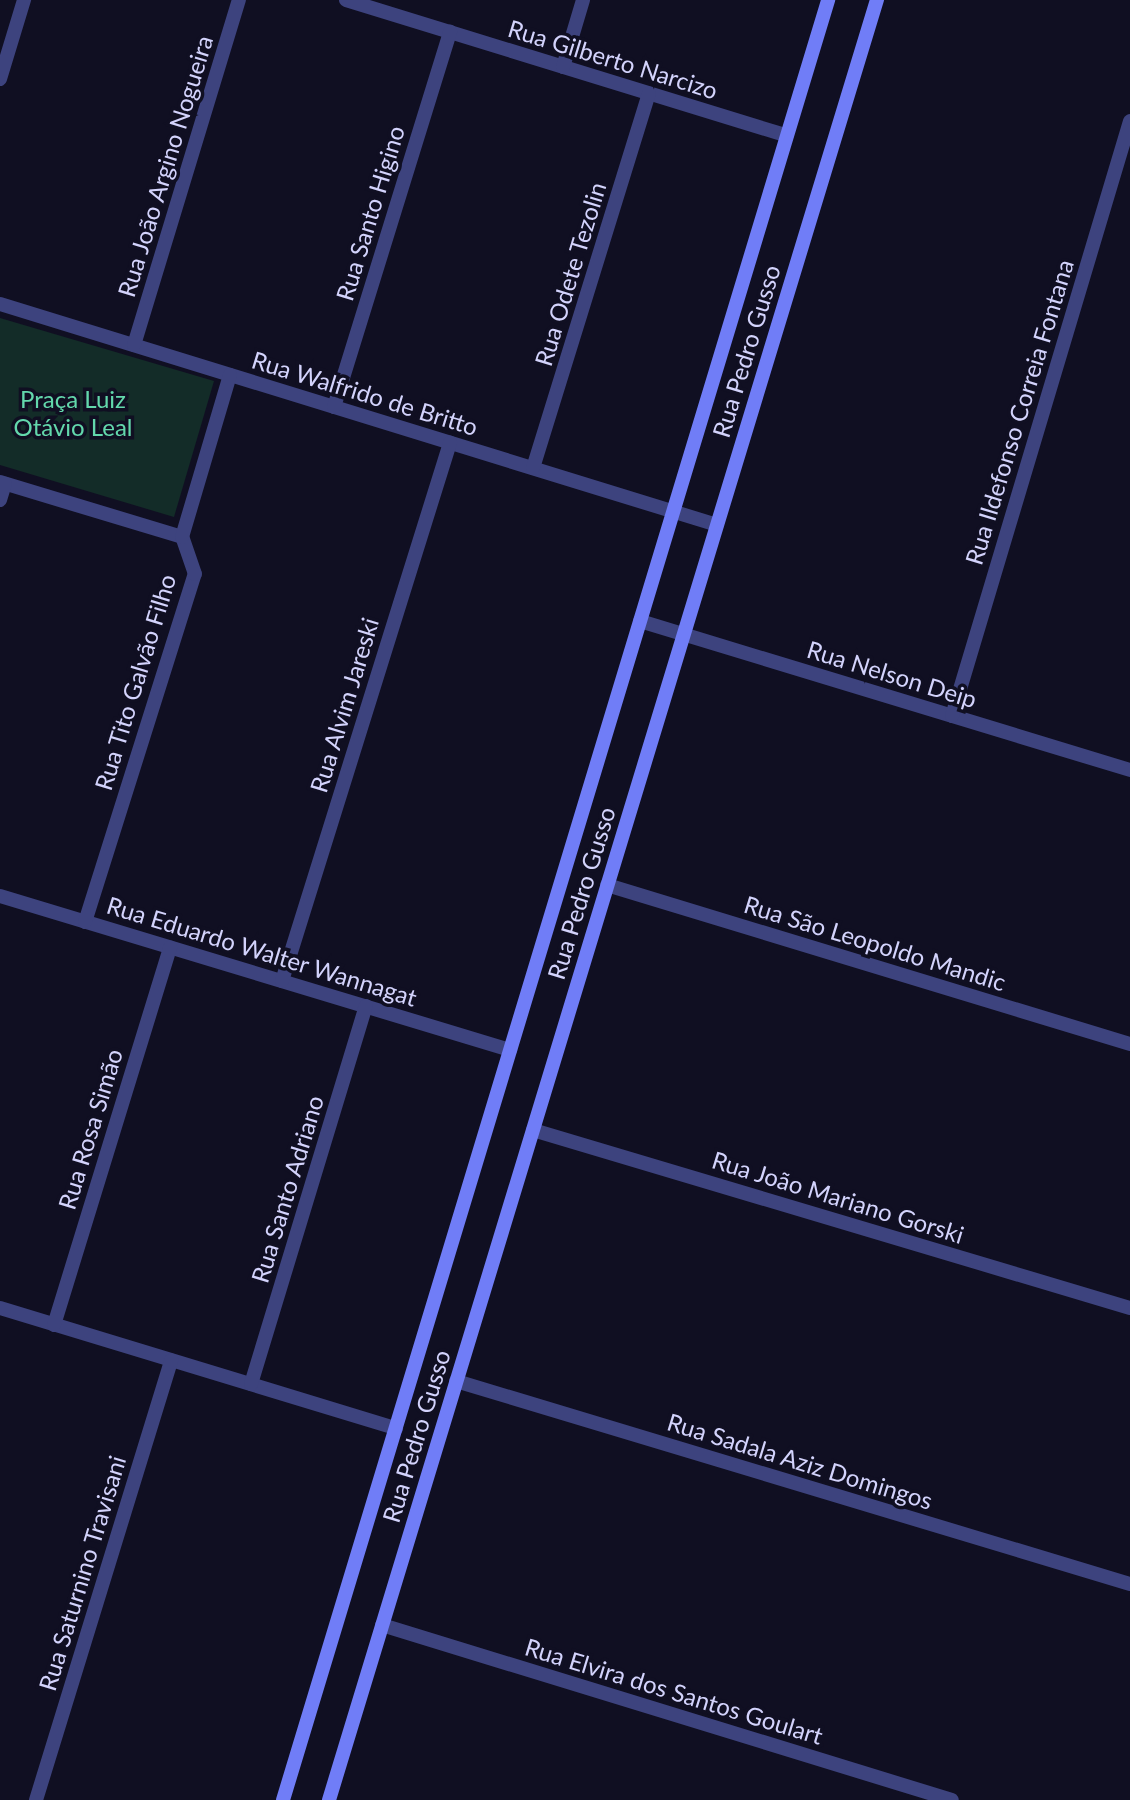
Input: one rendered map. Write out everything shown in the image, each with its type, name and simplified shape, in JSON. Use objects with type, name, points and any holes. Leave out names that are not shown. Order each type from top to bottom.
[{"type":"main road","name":"Rua Pedro Gusso","points":[[283,1800],[828,0]]},
{"type":"main road","name":"Rua Pedro Gusso","points":[[329,1800],[877,0]]},
{"type":"street","points":[[0,79],[24,0]]},
{"type":"street","name":"Rua João Argino Nogueira","points":[[134,345],[239,0]]},
{"type":"street","name":"Rua Gilberto Narcizo","points":[[346,0],[363,2],[450,32],[787,136]]},
{"type":"street","points":[[563,67],[583,0]]},
{"type":"street","name":"Rua Santo Higino","points":[[334,407],[450,32]]},
{"type":"street","name":"Rua Odete Tezolin","points":[[533,468],[649,94]]},
{"type":"street","name":"Rua Ildefonso Correia Fontana","points":[[952,716],[1130,121]]},
{"type":"street","name":"Rua Walfrido de Britto","points":[[0,304],[717,525]]},
{"type":"street","points":[[0,500],[2,483],[182,537],[230,375]]},
{"type":"street","name":"Rua Alvim Jareski","points":[[282,981],[450,443]]},
{"type":"street","name":"Rua Tito Galvão Filho","points":[[85,922],[195,575],[182,537]]},
{"type":"street","name":"Rua Nelson Deip","points":[[640,621],[1130,770]]},
{"type":"street","name":"Rua São Leopoldo Mandic","points":[[607,885],[1130,1044]]},
{"type":"street","name":"Rua Eduardo Walter Wannagat","points":[[0,896],[510,1050]]},
{"type":"street","name":"Rua Rosa Simão","points":[[54,1325],[170,947]]},
{"type":"street","name":"Rua Santo Adriano","points":[[251,1384],[366,1006]]},
{"type":"street","name":"Rua João Mariano Gorski","points":[[533,1130],[1130,1308]]},
{"type":"street","points":[[0,1308],[396,1428]]},
{"type":"street","name":"Rua Saturnino Travisani","points":[[36,1800],[171,1360]]},
{"type":"street","name":"Rua Sadala Aziz Domingos","points":[[456,1381],[1130,1584]]},
{"type":"street","name":"Rua Elvira dos Santos Goulart","points":[[382,1625],[952,1800]]},
{"type":"green space","name":"Praça Luiz Otávio Leal","points":[[0,318],[214,381],[174,517],[0,465]]}]
